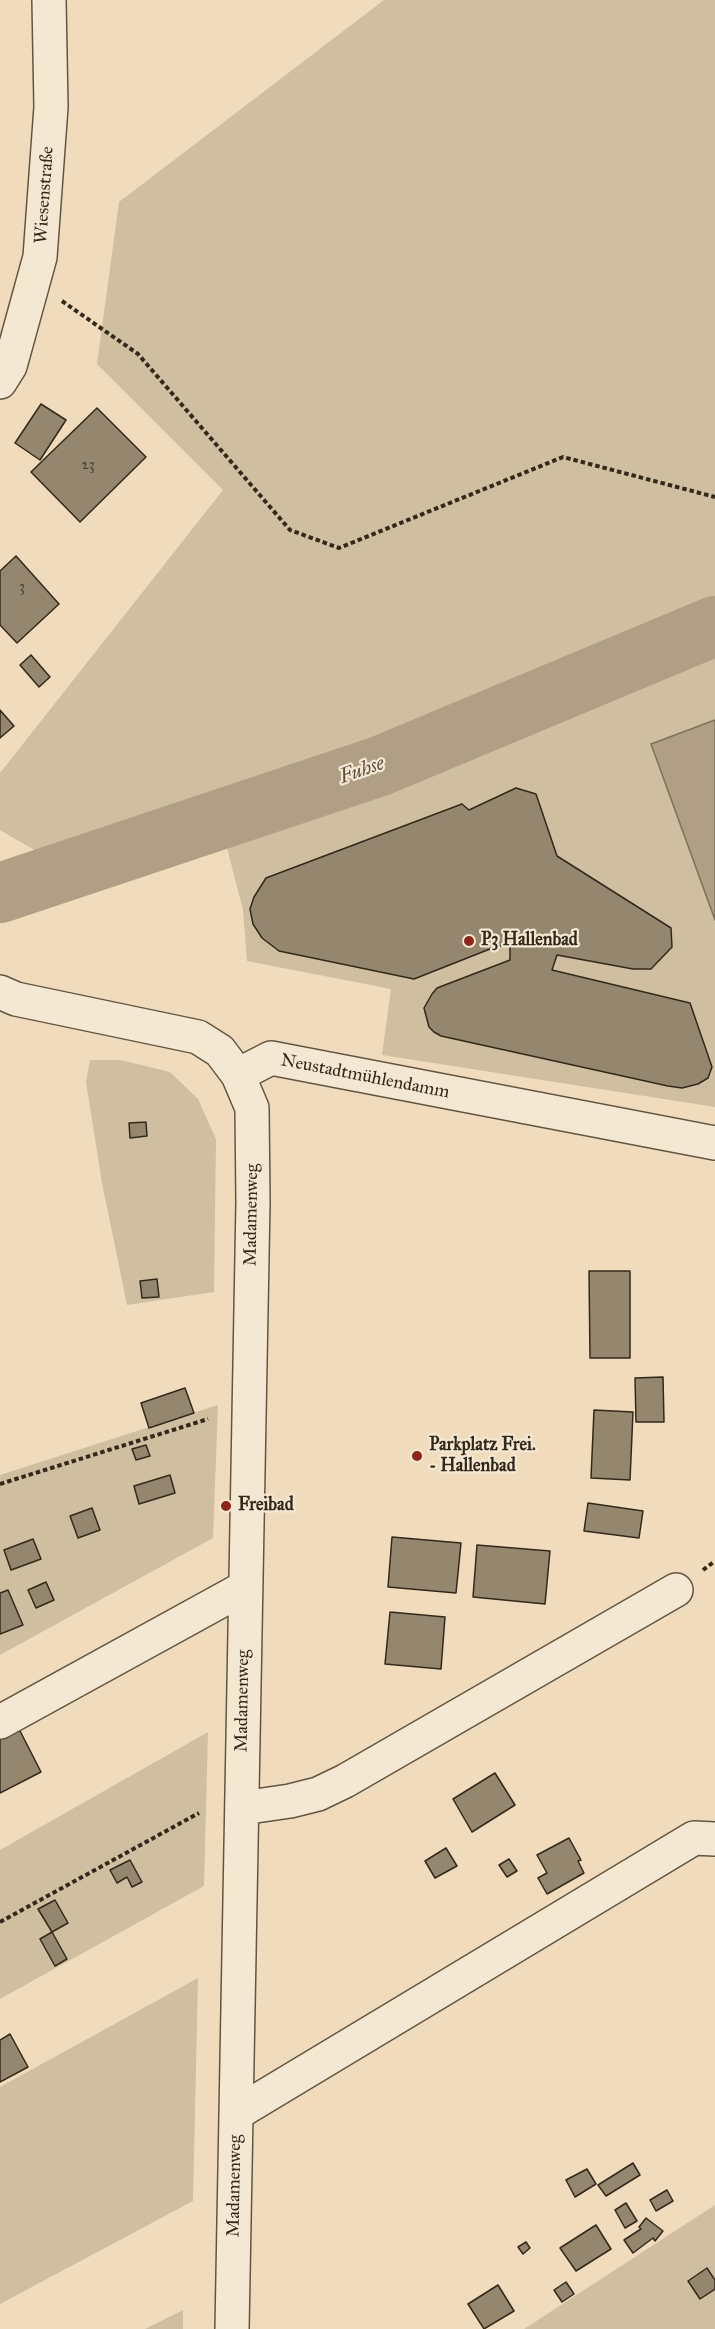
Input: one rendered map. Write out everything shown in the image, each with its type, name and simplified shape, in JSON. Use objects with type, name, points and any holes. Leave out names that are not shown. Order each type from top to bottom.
[{"type":"street","name":"Wiesenstraße","points":[[0,382],[10,366],[40,257],[51,107],[49,0]]},
{"type":"street","points":[[0,992],[16,999],[198,1036],[220,1051],[238,1075]]},
{"type":"street","name":"Neustadtmühlendamm","points":[[238,1075],[271,1058],[715,1143]]},
{"type":"street","name":"Madamenweg","points":[[231,2329],[237,2113],[252,1120],[252,1108],[238,1075]]},
{"type":"street","points":[[0,1722],[244,1588]]},
{"type":"street","points":[[242,1808],[290,1802],[318,1794],[345,1781],[676,1590]]},
{"type":"street","points":[[237,2113],[694,1838],[715,1839]]},
{"type":"path","points":[[34,281],[138,354],[290,530],[339,548],[563,457],[715,497]]},
{"type":"path","points":[[0,1484],[208,1419]]},
{"type":"path","points":[[0,1922],[199,1813]]},
{"type":"shaded area","points":[[384,0],[715,0],[715,1107],[382,1055],[391,989],[247,961],[243,910],[223,832],[86,880],[0,830],[0,773],[223,490],[97,364],[119,202]]},
{"type":"shaded area","points":[[715,720],[715,920],[651,744]]},
{"type":"shaded area","points":[[90,1060],[121,1060],[170,1072],[198,1099],[216,1139],[214,1292],[127,1305],[102,1183],[86,1082]]},
{"type":"shaded area","points":[[218,1405],[213,1538],[0,1655],[0,1475]]},
{"type":"shaded area","points":[[208,1732],[204,1886],[0,1999],[0,1850]]},
{"type":"shaded area","points":[[198,1978],[193,2201],[0,2304],[0,2087]]},
{"type":"shaded area","points":[[715,2205],[715,2329],[524,2329]]},
{"type":"shaded area","points":[[183,2310],[183,2329],[145,2329]]},
{"type":"building","points":[[41,404],[66,420],[40,460],[15,443]]},
{"type":"building","points":[[97,408],[146,457],[80,522],[31,472]]},
{"type":"building","points":[[16,556],[59,604],[17,643],[0,625],[0,571]]},
{"type":"building","points":[[31,655],[50,677],[39,687],[20,665]]},
{"type":"building","points":[[0,710],[14,726],[0,738]]},
{"type":"building","name":"P3 Hallenbad","points":[[516,788],[536,794],[557,856],[671,928],[672,947],[651,969],[633,969],[557,955],[552,970],[690,1003],[712,1067],[708,1078],[698,1084],[682,1088],[668,1086],[441,1036],[434,1032],[429,1027],[424,1008],[437,988],[510,960],[510,944],[495,947],[414,979],[279,951],[262,938],[253,924],[250,909],[254,897],[266,878],[462,804],[469,810]]},
{"type":"building","points":[[146,1122],[147,1136],[130,1138],[129,1123]]},
{"type":"building","points":[[589,1271],[630,1271],[630,1358],[590,1358]]},
{"type":"building","points":[[157,1279],[159,1297],[142,1298],[140,1281]]},
{"type":"building","points":[[663,1377],[664,1422],[636,1422],[635,1378]]},
{"type":"building","points":[[185,1388],[194,1413],[149,1428],[141,1403]]},
{"type":"building","points":[[594,1410],[633,1412],[630,1480],[591,1478]]},
{"type":"building","points":[[146,1445],[150,1456],[136,1460],[132,1449]]},
{"type":"building","points":[[170,1475],[175,1493],[139,1504],[134,1486]]},
{"type":"building","points":[[588,1503],[643,1511],[639,1538],[584,1531]]},
{"type":"building","points":[[92,1508],[100,1530],[78,1538],[70,1516]]},
{"type":"building","points":[[392,1537],[461,1543],[456,1593],[388,1587]]},
{"type":"building","points":[[33,1539],[41,1559],[11,1570],[4,1550]]},
{"type":"building","points":[[477,1545],[550,1551],[545,1604],[473,1597]]},
{"type":"building","points":[[46,1582],[54,1600],[36,1608],[28,1590]]},
{"type":"building","points":[[8,1590],[23,1625],[0,1634],[0,1593]]},
{"type":"building","points":[[390,1612],[445,1617],[441,1669],[385,1664]]},
{"type":"building","points":[[16,1723],[41,1772],[0,1793],[0,1731]]},
{"type":"building","points":[[495,1773],[515,1805],[472,1832],[453,1799]]},
{"type":"building","points":[[569,1838],[581,1860],[578,1861],[584,1873],[547,1894],[538,1878],[547,1873],[537,1855]]},
{"type":"building","points":[[446,1848],[457,1866],[435,1878],[425,1861]]},
{"type":"building","points":[[509,1859],[517,1871],[507,1877],[499,1865]]},
{"type":"building","points":[[130,1860],[142,1882],[132,1887],[127,1877],[117,1883],[110,1870]]},
{"type":"building","points":[[55,1900],[68,1923],[52,1932],[38,1909]]},
{"type":"building","points":[[52,1932],[67,1959],[55,1966],[40,1939]]},
{"type":"building","points":[[10,2034],[28,2067],[0,2082],[0,2040]]},
{"type":"building","points":[[633,2163],[640,2175],[606,2196],[598,2185]]},
{"type":"building","points":[[587,2169],[596,2184],[575,2197],[566,2180]]},
{"type":"building","points":[[667,2190],[673,2201],[656,2211],[650,2200]]},
{"type":"building","points":[[626,2203],[637,2221],[625,2228],[615,2210]]},
{"type":"building","points":[[646,2218],[663,2231],[655,2241],[653,2238],[633,2253],[624,2240],[641,2229],[639,2227]]},
{"type":"building","points":[[596,2225],[611,2249],[576,2271],[560,2248]]},
{"type":"building","points":[[526,2242],[530,2248],[523,2254],[518,2247]]},
{"type":"building","points":[[707,2268],[715,2280],[715,2289],[700,2299],[688,2281]]},
{"type":"building","points":[[566,2282],[574,2294],[562,2302],[554,2290]]},
{"type":"building","points":[[498,2285],[514,2311],[484,2329],[468,2304]]},
{"type":"waterway","name":"Fuhse","points":[[0,893],[380,766],[715,626]]},
{"type":"place","name":"P3 Hallenbad","points":[[469,941]]},
{"type":"place","name":"Parkplatz Frei. - Hallenbad","points":[[417,1456]]},
{"type":"place","name":"Freibad","points":[[226,1506]]}]
